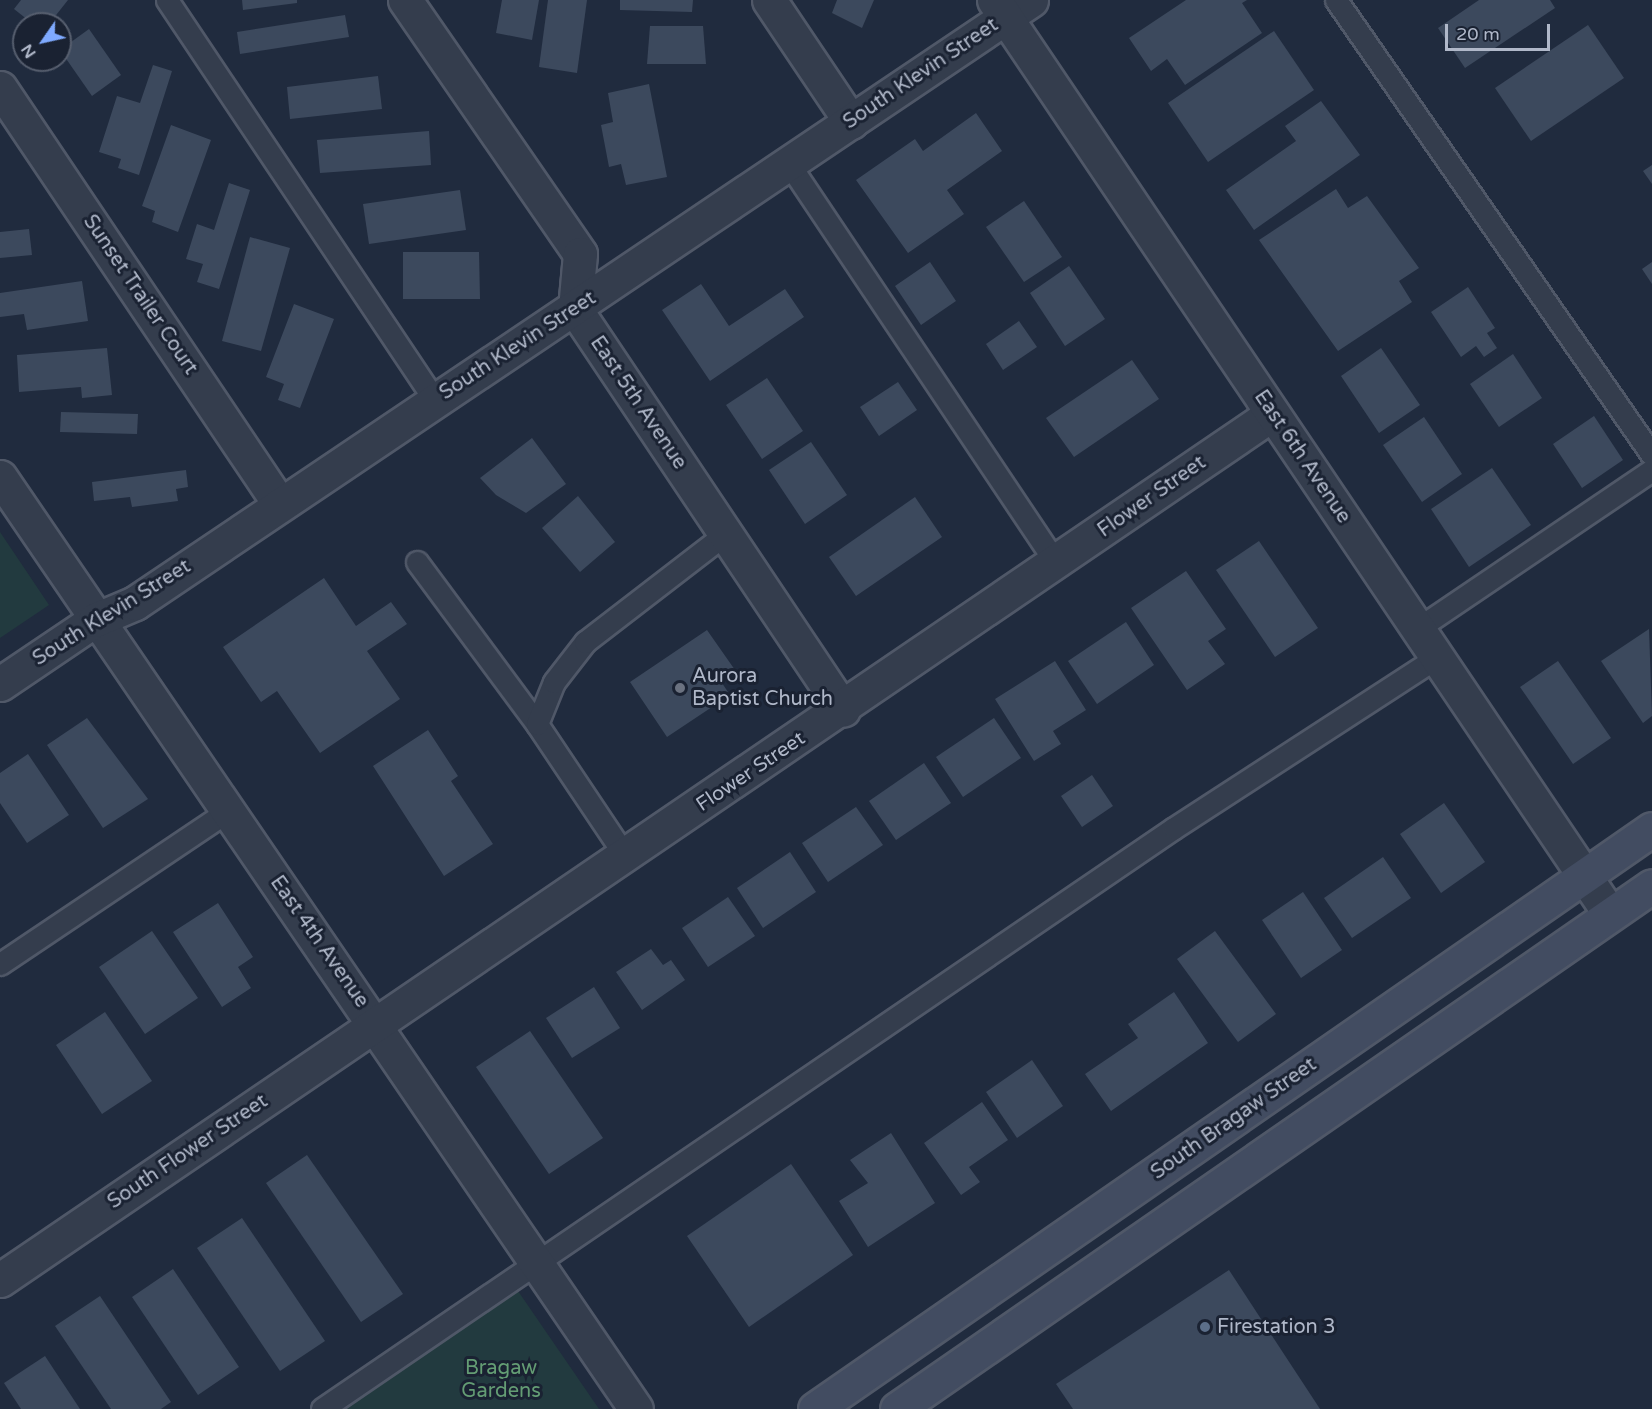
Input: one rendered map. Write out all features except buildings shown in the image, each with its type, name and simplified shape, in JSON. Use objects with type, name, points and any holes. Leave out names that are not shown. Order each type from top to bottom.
[{"type":"main road","name":"South Bragaw Street","points":[[815,1409],[1652,829]]},
{"type":"main road","points":[[897,1409],[1652,886]]},
{"type":"street","points":[[405,0],[580,254],[575,309]]},
{"type":"street","points":[[769,0],[850,122]]},
{"type":"street","name":"South Klevin Street","points":[[0,684],[95,620],[135,603],[279,503],[575,309],[850,122],[1010,6]]},
{"type":"street","name":"East 6th Avenue","points":[[1010,6],[1272,414],[1610,914]]},
{"type":"street","name":"Sunset Trailer Court","points":[[0,88],[279,503]]},
{"type":"street","name":"East 5th Avenue","points":[[575,309],[843,710]]},
{"type":"street","name":"Flower Street","points":[[376,1025],[843,710],[1272,414]]},
{"type":"street","name":"East 4th Avenue","points":[[0,477],[95,620],[376,1025],[636,1409]]},
{"type":"street","name":"South Flower Street","points":[[0,1280],[376,1025]]},
{"type":"lane","points":[[167,0],[435,401]]},
{"type":"lane","points":[[1336,0],[1652,455]]},
{"type":"lane","points":[[789,164],[1056,563]]},
{"type":"lane","points":[[1417,629],[1652,470]]},
{"type":"lane","points":[[537,724],[554,682],[585,642],[725,534]]},
{"type":"lane","points":[[417,562],[537,724],[626,857]]},
{"type":"lane","points":[[322,1409],[536,1261],[1437,657]]},
{"type":"lane","points":[[0,964],[228,811]]},
{"type":"green space","points":[[0,532],[49,605],[0,638]]},
{"type":"green space","name":"Bragaw Gardens","points":[[518,1291],[599,1409],[346,1409]]},
{"type":"place","name":"Aurora Baptist Church","points":[[680,688]]},
{"type":"place","name":"Firestation 3","points":[[1205,1327]]}]
